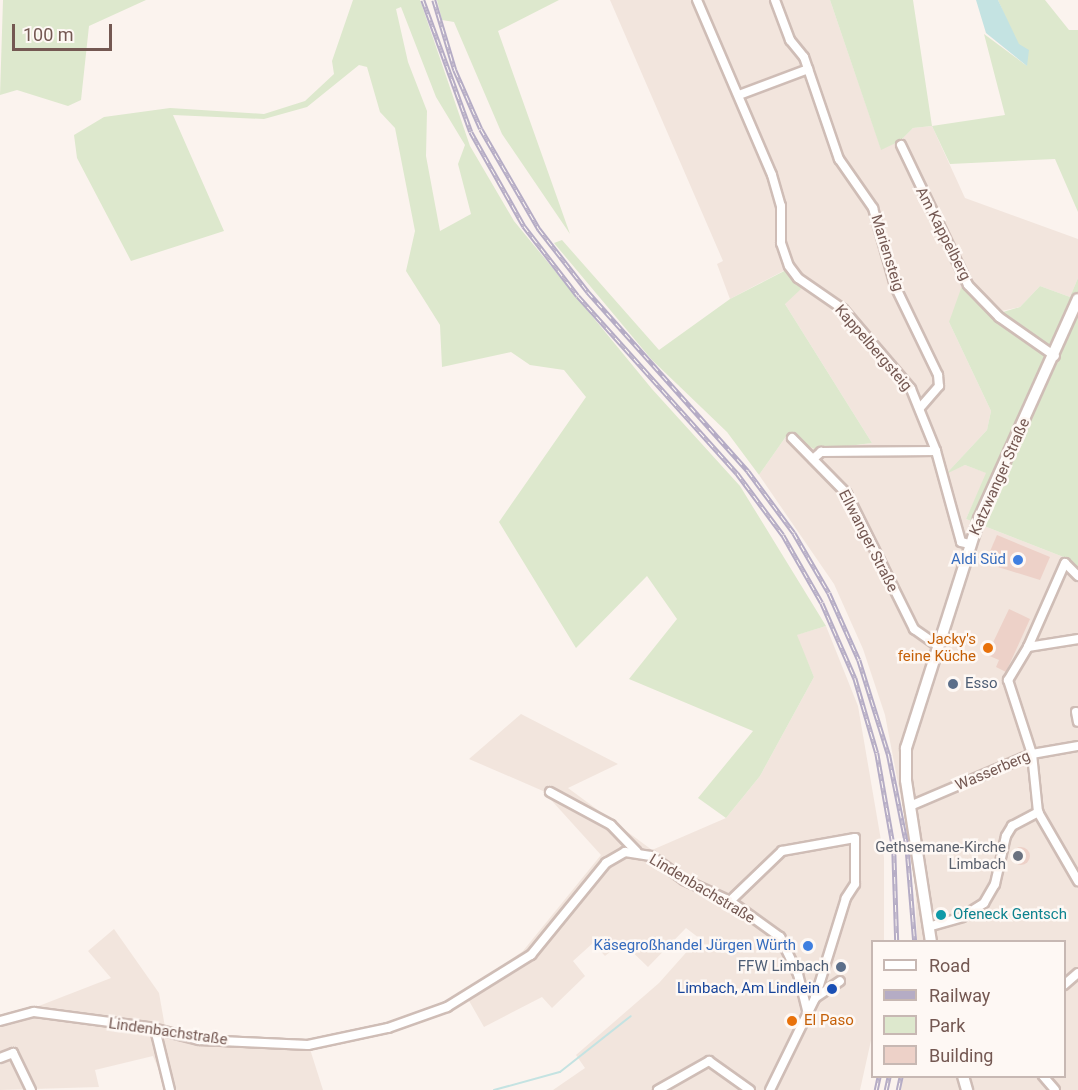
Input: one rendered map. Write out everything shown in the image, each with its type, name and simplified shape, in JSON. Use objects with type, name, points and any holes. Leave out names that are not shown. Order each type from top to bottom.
[{"type":"main road","name":"Katzwanger Straße","points":[[931,940],[910,806],[906,748],[970,544],[1056,356],[1078,299]]},
{"type":"street","name":"Kappelbergsteig","points":[[697,0],[739,95],[782,206],[781,243],[789,266],[798,278],[843,309],[897,370],[920,408],[936,451],[961,542],[970,544]]},
{"type":"street","name":"Mariensteig","points":[[775,0],[790,40],[808,69],[839,159],[873,208],[895,286],[938,375],[939,386],[920,408]]},
{"type":"street","points":[[739,95],[808,69]]},
{"type":"street","name":"Am Kappelberg","points":[[901,146],[968,285],[999,317],[1056,356]]},
{"type":"street","name":"Ellwanger Straße","points":[[792,438],[847,494],[914,629],[938,646]]},
{"type":"street","points":[[813,459],[821,452],[936,451]]},
{"type":"street","points":[[1078,576],[1065,563],[1028,647],[1008,680],[1032,754],[1038,812],[1078,881]]},
{"type":"street","points":[[1028,647],[1078,639]]},
{"type":"street","points":[[1076,712],[1078,722]]},
{"type":"street","name":"Wasserberg","points":[[910,806],[1032,754],[1078,746]]},
{"type":"street","points":[[550,792],[611,825],[637,852]]},
{"type":"street","points":[[928,927],[962,917],[984,903],[995,884],[1006,836],[1012,826],[1038,812]]},
{"type":"street","points":[[730,901],[782,851],[855,838],[855,884],[846,898],[815,998],[770,1090]]},
{"type":"street","name":"Lindenbachstraße","points":[[0,1022],[34,1012],[155,1029],[199,1040],[308,1044],[420,1018],[475,992],[531,955],[606,863],[615,855],[637,852],[730,901],[780,937],[798,974],[807,1011]]},
{"type":"street","points":[[1066,984],[1078,973]]},
{"type":"street","points":[[815,998],[840,981]]},
{"type":"street","points":[[155,1029],[170,1090]]},
{"type":"street","points":[[0,1058],[13,1053],[31,1090]]},
{"type":"street","points":[[658,1090],[709,1061],[750,1090]]},
{"type":"street","points":[[1044,1078],[1055,1090]]},
{"type":"shaded area","points":[[610,0],[830,0],[881,149],[900,141],[913,128],[932,126],[965,198],[1078,239],[1078,278],[1070,297],[1040,286],[1020,307],[949,322],[991,411],[987,430],[948,472],[965,465],[987,473],[966,519],[1066,558],[1078,570],[1078,1090],[900,1090],[903,1078],[1066,1078],[1066,940],[917,940],[915,872],[885,715],[863,649],[834,584],[759,475],[787,435],[816,450],[872,443],[785,304],[787,269],[730,299],[717,264],[723,261]]},
{"type":"shaded area","points":[[826,626],[858,706],[884,858],[884,940],[871,940],[871,1040],[860,1090],[553,1090],[585,1068],[576,1055],[659,983],[699,938],[686,928],[648,967],[622,942],[605,956],[593,943],[573,961],[585,976],[552,1008],[542,997],[484,1027],[464,992],[523,951],[601,855],[543,791],[469,759],[521,714],[618,764],[568,788],[652,850],[726,818],[760,776],[814,677],[796,635]]},
{"type":"shaded area","points":[[114,929],[159,993],[165,1027],[309,1046],[323,1090],[167,1090],[153,1056],[95,1070],[99,1087],[0,1090],[0,1021],[111,978],[88,951]]},
{"type":"green space","points":[[3,0],[146,0],[89,26],[81,100],[68,106],[17,90],[0,95]]},
{"type":"green space","points":[[353,0],[420,0],[470,146],[514,221],[652,389],[740,486],[826,626],[797,635],[814,677],[760,776],[726,818],[698,798],[753,731],[629,679],[677,619],[647,576],[576,648],[499,522],[586,397],[564,370],[530,365],[511,352],[442,367],[440,325],[406,271],[415,231],[395,128],[380,112],[367,67],[359,65],[307,107],[264,119],[173,115],[224,231],[131,261],[77,158],[74,135],[104,117],[170,108],[264,114],[305,101],[334,74],[332,61]],"holes":[[[401,7],[436,97],[465,145],[458,164],[471,214],[440,231],[426,156],[427,111],[408,62],[396,9]]]},
{"type":"green space","points":[[437,0],[559,0],[498,31],[570,234],[502,134],[454,22],[442,20]]},
{"type":"green space","points":[[830,0],[913,0],[932,126],[913,128],[900,141],[881,150]]},
{"type":"green space","points":[[998,0],[1045,0],[1069,30],[1078,30],[1078,212],[1055,159],[950,164],[932,126],[1005,115],[984,34],[1027,66]]},
{"type":"green space","points":[[562,240],[659,350],[730,299],[788,269],[801,289],[785,304],[872,443],[816,450],[787,435],[759,475],[727,432],[652,360],[554,243]]},
{"type":"green space","points":[[1078,278],[1078,570],[1066,558],[966,519],[986,473],[965,465],[946,474],[987,430],[991,411],[949,322],[963,283],[993,315],[1020,307],[1040,286],[1070,297]]},
{"type":"water","points":[[976,0],[998,0],[1019,44],[1029,50],[1027,66],[986,33]]},
{"type":"building","name":"Aldi Süd","points":[[997,535],[1050,557],[1040,580],[985,563]]},
{"type":"building","points":[[1009,609],[1030,619],[1006,672],[996,667],[999,660],[987,655]]},
{"type":"building","name":"Gethsemane-Kirche Limbach","points":[[1021,847],[1027,850],[1030,856],[1027,862],[1021,865],[1015,862],[1012,856],[1015,850]]},
{"type":"waterway","points":[[494,1090],[560,1072],[631,1016]]},
{"type":"railway","points":[[423,0],[471,132],[524,226],[578,296],[737,473],[783,535],[822,603],[855,678],[877,753],[894,849],[897,940]]},
{"type":"railway","points":[[434,0],[455,70],[481,129],[539,229],[588,292],[748,471],[794,533],[829,593],[859,660],[889,756],[907,845],[915,940]]},
{"type":"railway","points":[[876,1090],[879,1078]]},
{"type":"railway","points":[[886,1090],[889,1078]]},
{"type":"railway","points":[[898,1090],[901,1078]]},
{"type":"place","name":"Aldi Süd","points":[[1018,560]]},
{"type":"place","name":"Jacky's feine Küche","points":[[988,648]]},
{"type":"place","name":"Esso","points":[[953,684]]},
{"type":"place","name":"Gethsemane-Kirche Limbach","points":[[1018,856]]},
{"type":"place","name":"Ofeneck Gentsch","points":[[941,915]]},
{"type":"place","name":"Käsegroßhandel Jürgen Würth","points":[[808,946]]},
{"type":"place","name":"FFW Limbach","points":[[841,967]]},
{"type":"place","name":"Limbach, Am Lindlein","points":[[832,989]]},
{"type":"place","name":"El Paso","points":[[792,1021]]}]
